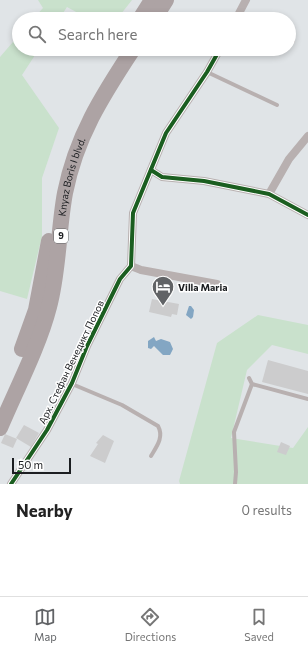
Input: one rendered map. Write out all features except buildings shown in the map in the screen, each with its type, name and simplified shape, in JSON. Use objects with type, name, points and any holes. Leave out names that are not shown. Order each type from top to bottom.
[{"type":"highway","points":[[144,12],[152,0]]},
{"type":"highway","points":[[158,12],[166,0]]},
{"type":"highway","name":"Knyaz Boris I blvd.","points":[[0,403],[36,310],[48,252],[56,184],[70,136],[92,93],[116,56]]},
{"type":"highway","name":"Knyaz Boris I blvd.","points":[[0,428],[49,309],[58,258],[65,194],[81,138],[99,101],[128,56]]},
{"type":"street","points":[[240,12],[246,0]]},
{"type":"street","points":[[216,56],[166,133],[133,213],[131,266],[141,270],[217,284]]},
{"type":"street","points":[[270,194],[289,160],[308,136]]},
{"type":"street","points":[[151,170],[162,177],[204,181],[270,194],[308,215]]},
{"type":"street","name":"Арх. Стефан Венедикт Попов","points":[[11,484],[47,430],[72,383],[87,346],[120,280],[131,266]]},
{"type":"lane","points":[[207,72],[277,104]]},
{"type":"lane","points":[[235,484],[236,472],[234,432],[252,384],[249,378]]},
{"type":"lane","points":[[72,383],[122,405],[158,426],[161,431],[161,438],[151,456]]},
{"type":"lane","points":[[252,384],[308,399]]},
{"type":"green space","points":[[38,0],[132,0],[123,12],[76,12],[67,7],[64,12],[39,12],[43,8]]},
{"type":"green space","points":[[12,43],[12,56],[34,56],[22,75],[59,128],[42,178],[42,236],[27,299],[0,291],[0,57]]},
{"type":"green space","points":[[258,315],[308,325],[308,354],[272,345],[247,370],[231,438],[293,448],[308,427],[308,484],[180,484],[179,481],[217,343]]},
{"type":"water","points":[[189,306],[191,306],[194,310],[193,317],[191,319],[186,315]]},
{"type":"water","points":[[154,337],[156,341],[161,339],[170,342],[173,349],[170,355],[163,355],[154,346],[151,349],[148,348],[148,341]]},
{"type":"cycle path","points":[[11,484],[47,430],[72,383],[87,346],[120,279],[131,266],[133,213],[166,133],[216,56]]},
{"type":"cycle path","points":[[151,170],[162,177],[204,181],[269,194],[308,215]]},
{"type":"place","name":"Villa Maria","points":[[163,306]]}]
